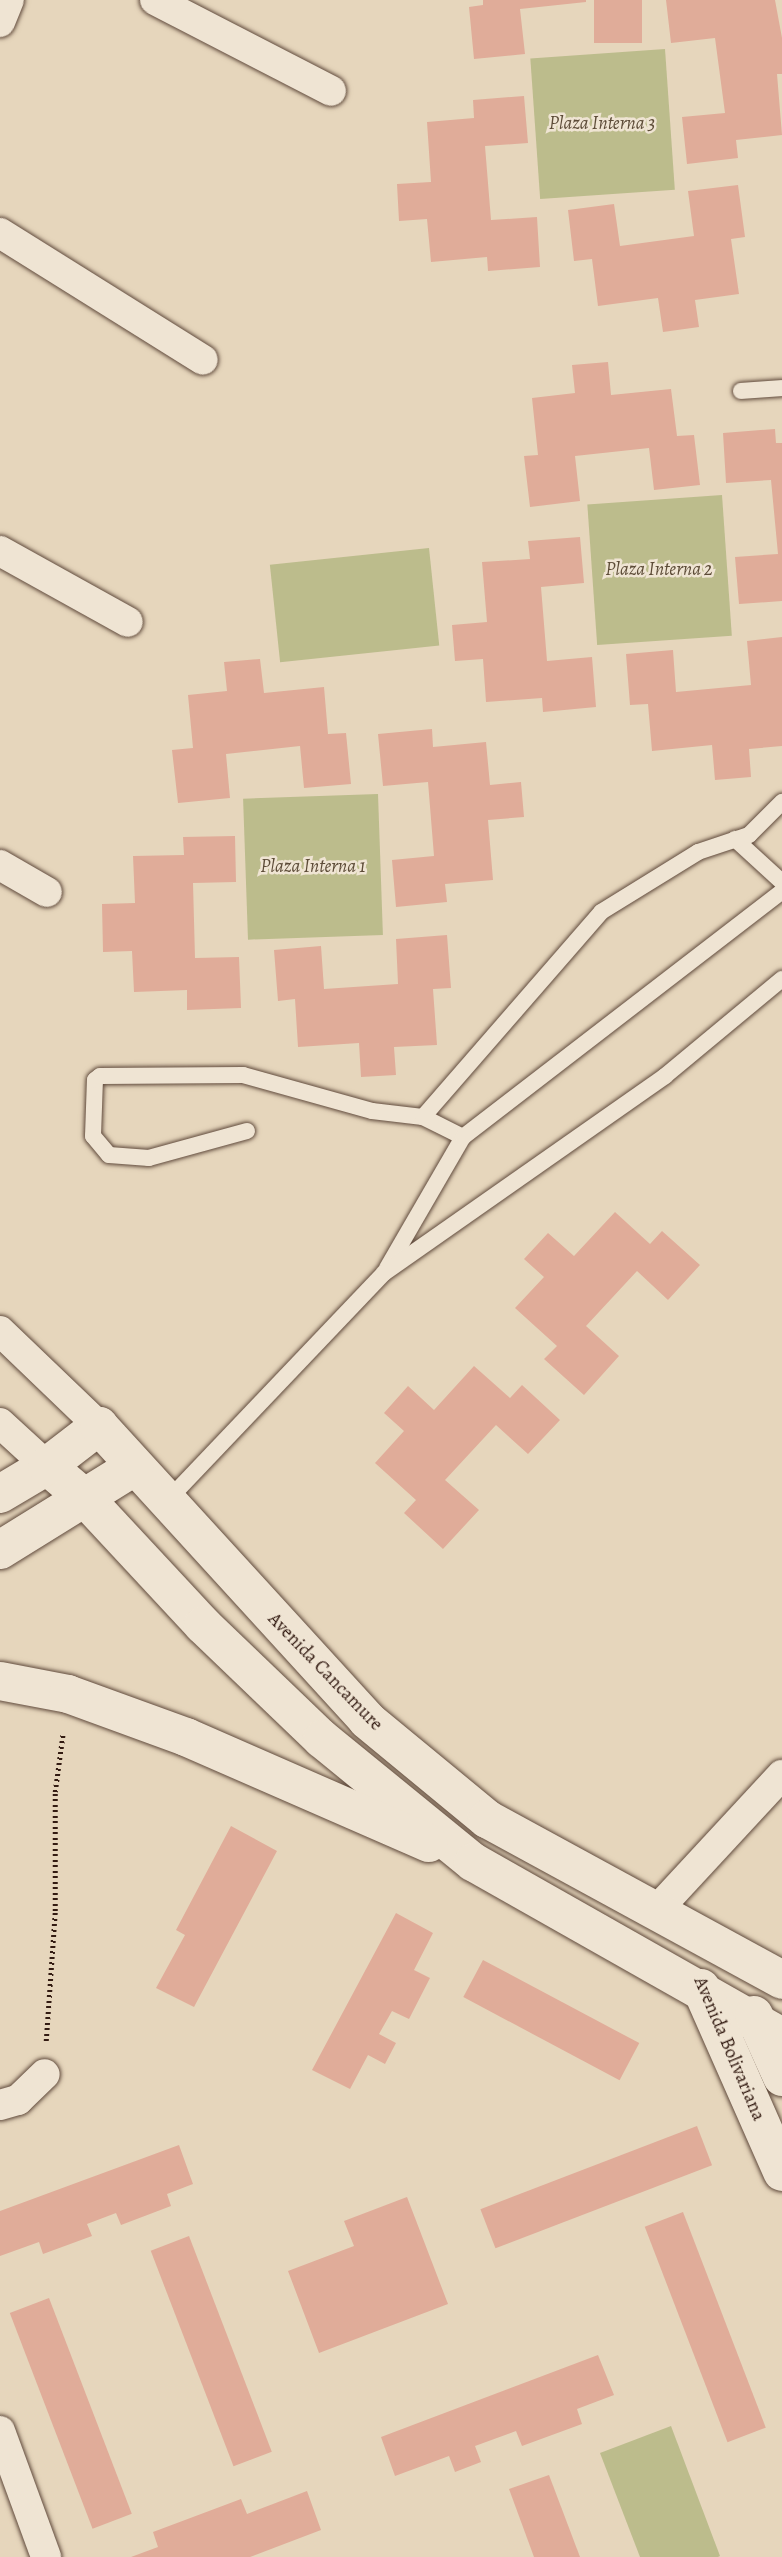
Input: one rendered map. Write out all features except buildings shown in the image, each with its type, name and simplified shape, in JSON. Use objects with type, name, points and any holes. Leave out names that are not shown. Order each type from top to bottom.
[{"type":"main road","name":"Avenida Cancamure","points":[[99,1426],[367,1720],[487,1819],[782,1980]]},
{"type":"main road","points":[[0,1494],[47,1466],[99,1426]]},
{"type":"main road","points":[[47,1466],[85,1498],[202,1625],[322,1739],[473,1862]]},
{"type":"main road","points":[[0,1550],[134,1467]]},
{"type":"main road","points":[[0,1681],[68,1694],[186,1737],[473,1862],[771,2031]]},
{"type":"main road","name":"Avenida Bolivariana","points":[[666,1918],[704,1994],[782,2172]]},
{"type":"main road","name":"Avenida Bolivariana","points":[[725,1949],[771,2031],[782,2077]]},
{"type":"street","points":[[0,22],[9,0]]},
{"type":"street","points":[[155,0],[331,91]]},
{"type":"street","points":[[0,233],[203,360]]},
{"type":"street","points":[[0,551],[128,622]]},
{"type":"street","points":[[0,865],[47,892]]},
{"type":"street","name":"Avenida Cancamure","points":[[0,1331],[99,1426]]},
{"type":"street","points":[[0,1423],[47,1466]]},
{"type":"street","points":[[666,1918],[782,1775]]},
{"type":"street","points":[[0,2105],[18,2100],[45,2074]]},
{"type":"street","points":[[0,2431],[47,2557]]},
{"type":"lane","points":[[741,391],[782,388]]},
{"type":"lane","points":[[423,1117],[601,912],[698,852],[748,835],[782,802]]},
{"type":"lane","points":[[735,839],[782,882]]},
{"type":"lane","points":[[384,1273],[463,1137],[782,891]]},
{"type":"lane","points":[[166,1502],[384,1273],[665,1076],[782,979]]},
{"type":"lane","points":[[247,1131],[149,1158],[109,1155],[93,1136],[95,1080],[100,1076],[243,1075],[372,1111],[423,1117],[463,1137]]},
{"type":"path","points":[[45,2074],[54,1911],[55,1792],[68,1694]]},
{"type":"green space","name":"Plaza Interna 3","points":[[665,49],[675,190],[540,199],[530,58]]},
{"type":"green space","name":"Plaza Interna 2","points":[[722,495],[732,636],[597,645],[587,504]]},
{"type":"green space","points":[[429,548],[439,645],[280,662],[270,565]]},
{"type":"green space","name":"Plaza Interna 1","points":[[378,794],[383,935],[248,940],[243,799]]},
{"type":"green space","points":[[671,2426],[720,2556],[718,2557],[640,2557],[600,2453]]}]
